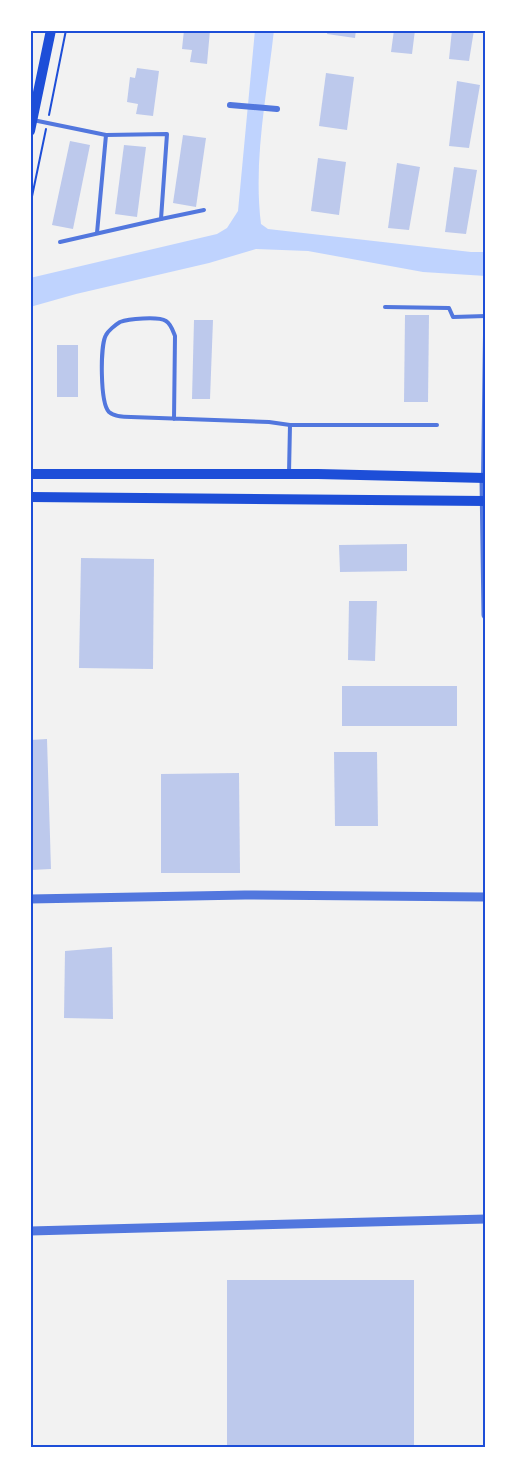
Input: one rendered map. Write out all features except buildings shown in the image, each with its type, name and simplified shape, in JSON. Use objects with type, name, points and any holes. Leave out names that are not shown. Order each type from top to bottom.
[{"type":"main road","points":[[31,125],[51,30]]},
{"type":"main road","points":[[30,474],[289,474],[485,478]]},
{"type":"main road","points":[[30,497],[486,501]]},
{"type":"street","points":[[230,105],[277,109]]},
{"type":"street","points":[[486,335],[486,615]]},
{"type":"street","points":[[30,899],[245,895],[486,897]]},
{"type":"street","points":[[30,1231],[486,1220]]},
{"type":"lane","points":[[31,125],[106,135],[167,134],[161,219]]},
{"type":"lane","points":[[97,233],[106,135]]},
{"type":"lane","points":[[60,242],[204,210]]},
{"type":"lane","points":[[385,307],[435,306],[449,308],[453,317],[486,316]]},
{"type":"lane","points":[[174,419],[175,336],[172,327],[166,321],[154,318],[120,322],[107,333],[103,342],[103,399],[107,410],[114,416],[290,425],[438,425]]},
{"type":"lane","points":[[289,474],[290,425]]},
{"type":"water","points":[[255,30],[274,30],[260,152],[261,224],[268,229],[486,252],[486,276],[423,272],[308,251],[256,249],[209,263],[30,307],[30,278],[217,234],[227,228],[238,211]]}]
